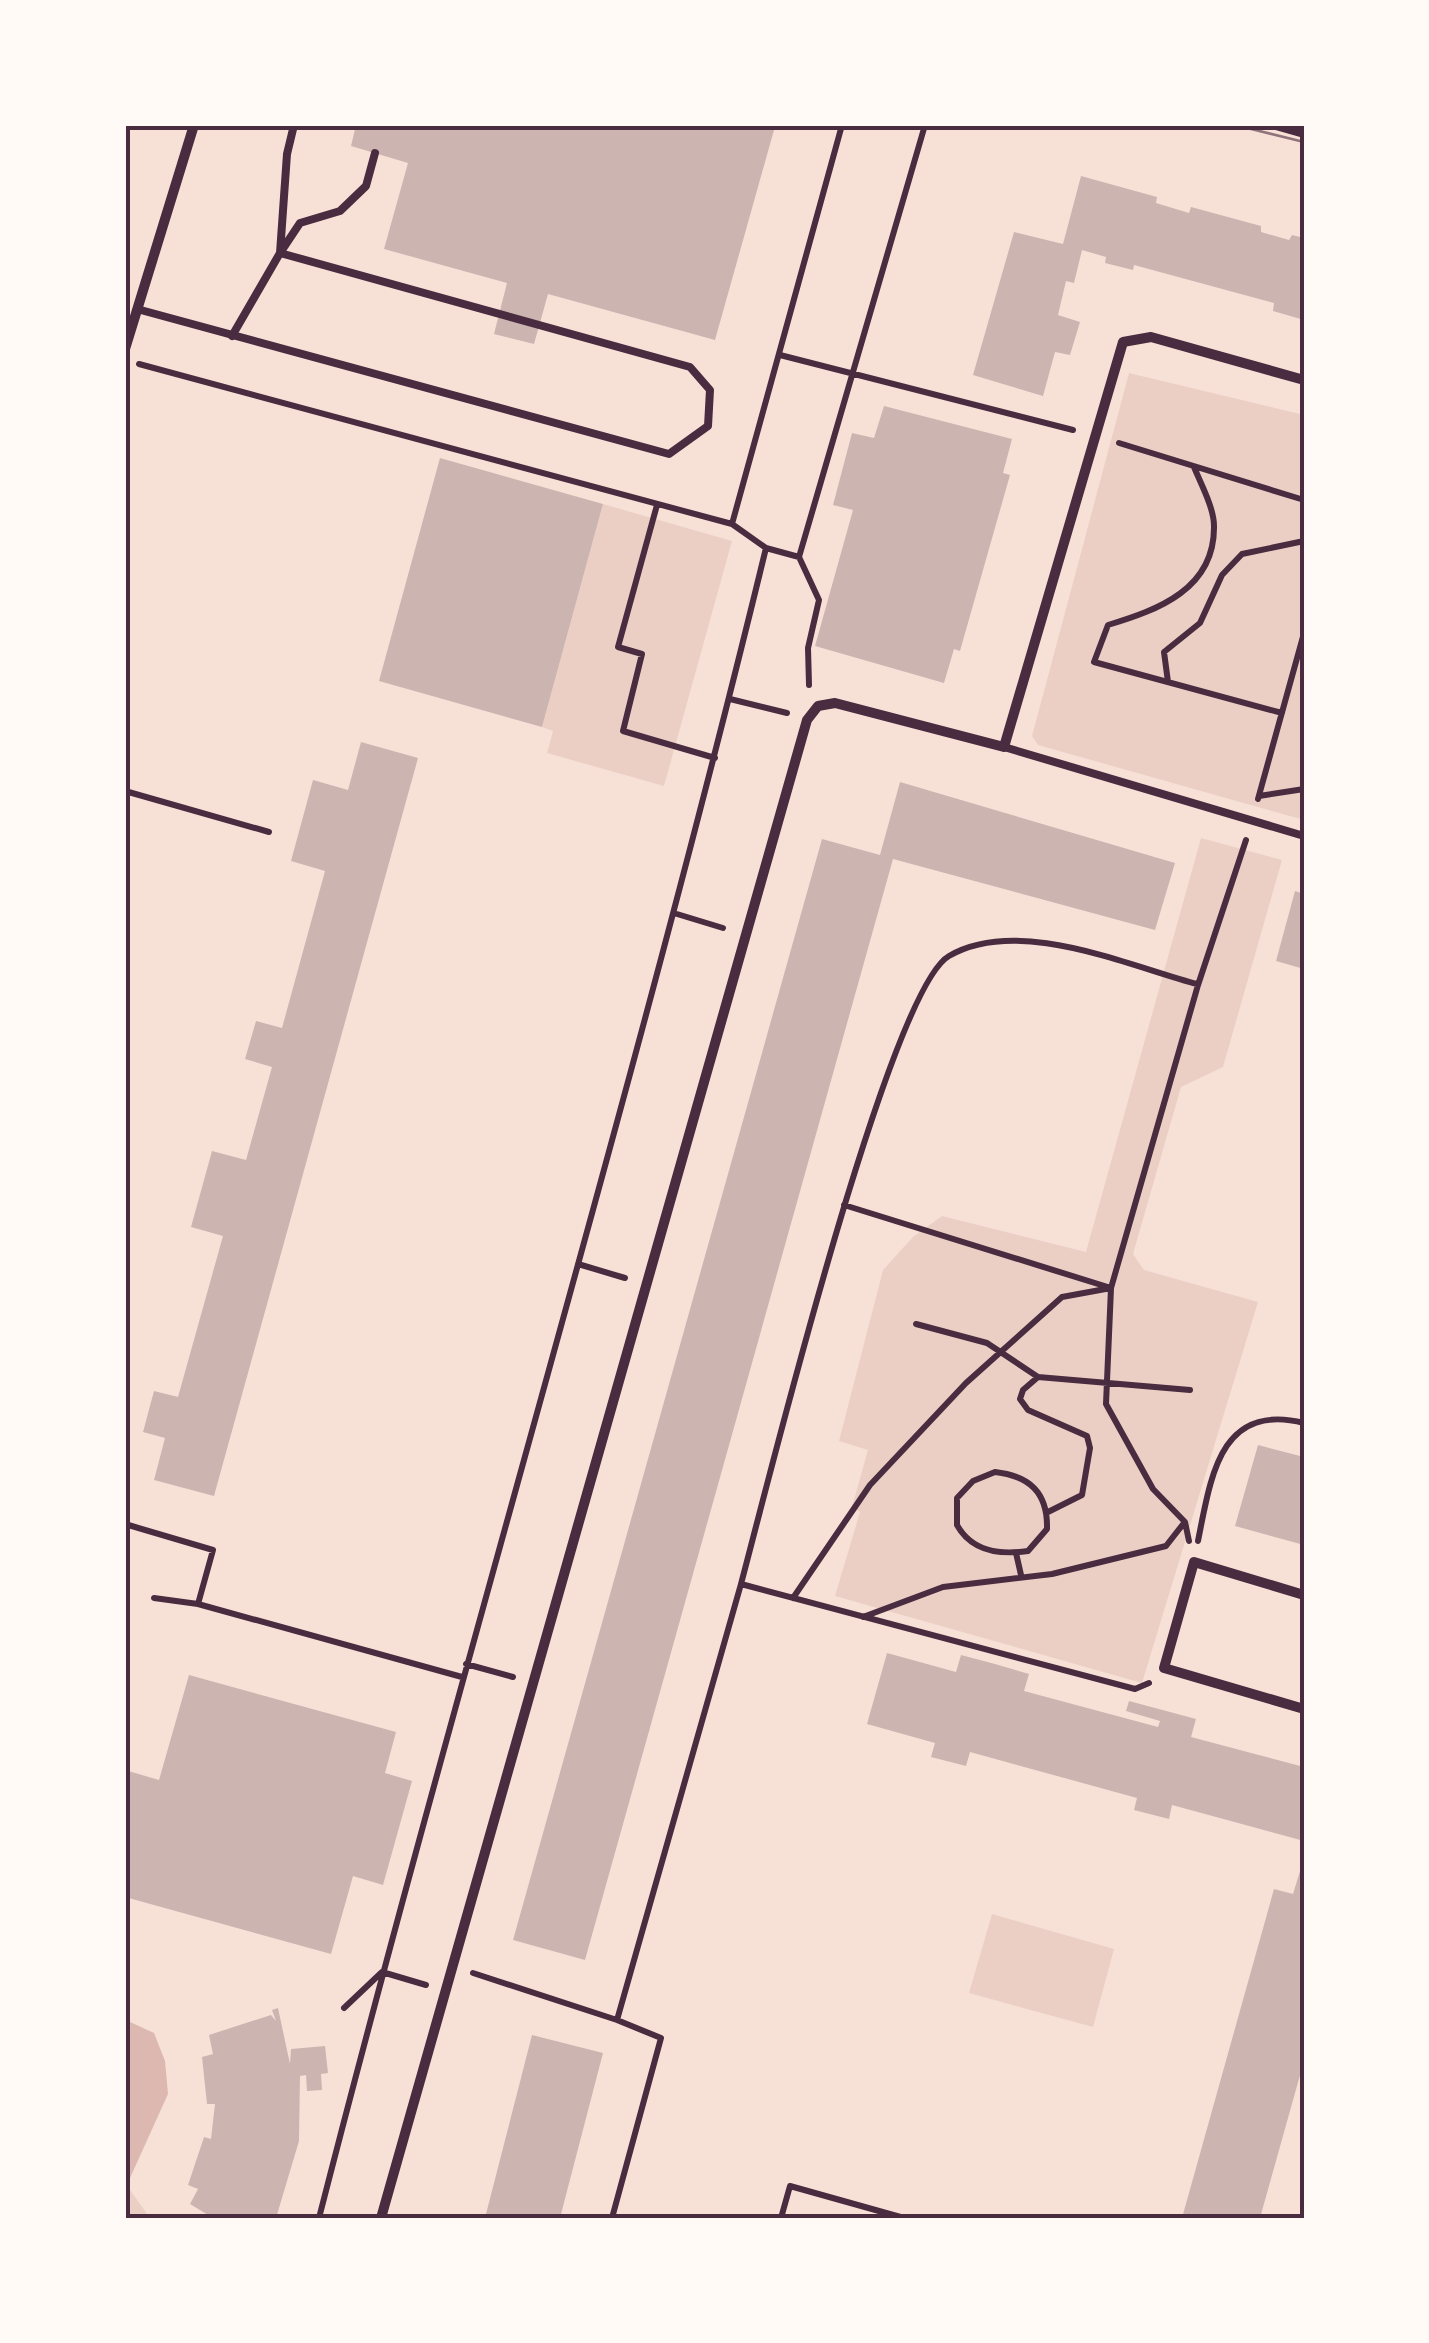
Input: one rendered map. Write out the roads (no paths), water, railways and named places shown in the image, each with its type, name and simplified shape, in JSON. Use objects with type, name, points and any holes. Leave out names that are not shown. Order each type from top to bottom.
[{"type":"street","points":[[125,349],[194,125]]},
{"type":"street","points":[[1276,125],[1304,133]]},
{"type":"street","points":[[381,2218],[749,936],[807,720],[818,706],[834,704],[1004,747],[1123,342],[1151,337],[1304,380]]},
{"type":"street","points":[[1304,1594],[1194,1562],[1164,1668],[1304,1709]]},
{"type":"lane","points":[[280,253],[287,154],[294,125]]},
{"type":"lane","points":[[232,336],[300,223],[340,211],[366,186],[375,153]]},
{"type":"lane","points":[[137,308],[670,454],[708,426],[710,390],[690,368],[280,253]]},
{"type":"lane","points":[[1004,747],[1304,836]]},
{"type":"tram line","points":[[1235,125],[1304,142]]}]
